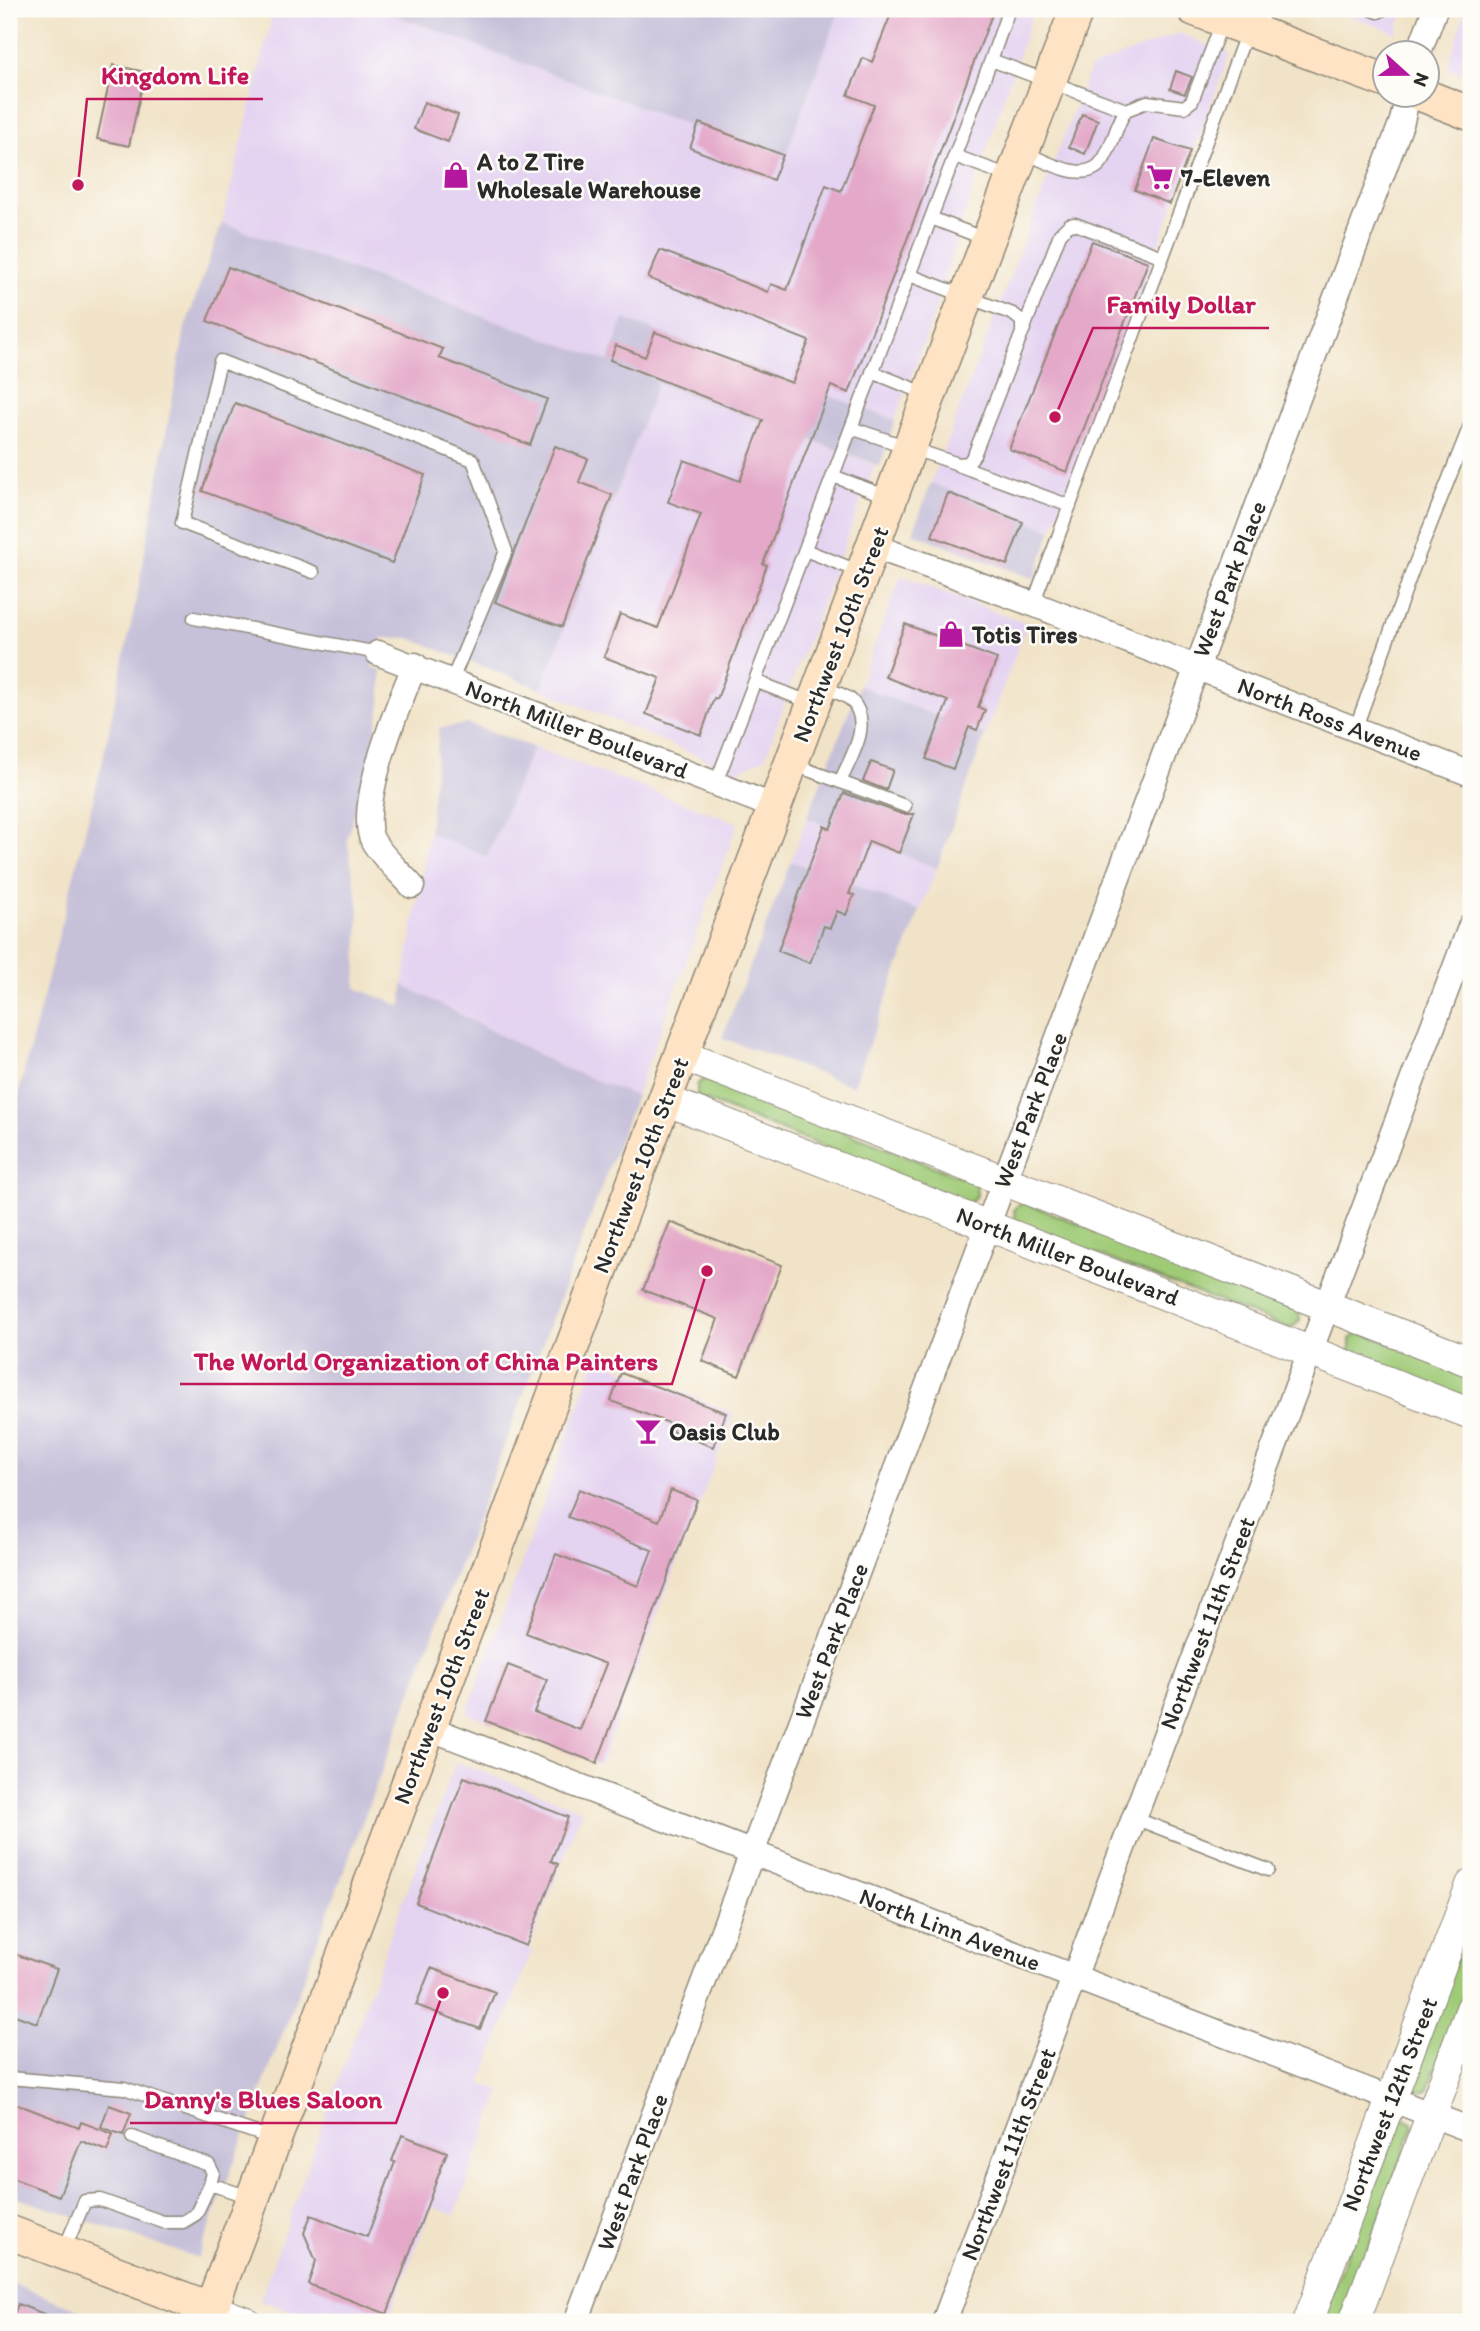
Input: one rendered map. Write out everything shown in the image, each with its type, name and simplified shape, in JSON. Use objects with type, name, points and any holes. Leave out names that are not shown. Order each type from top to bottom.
[{"type":"main road","name":"Northwest 10th Street","points":[[209,2316],[664,1100],[1077,9]]},
{"type":"main road","points":[[1231,18],[1372,76]]},
{"type":"main road","points":[[1442,103],[1471,114]]},
{"type":"main road","points":[[9,2232],[209,2316]]},
{"type":"street","points":[[1425,38],[1436,9]]},
{"type":"street","name":"West Park Place","points":[[576,2322],[1405,108]]},
{"type":"street","name":"North Ross Avenue","points":[[868,560],[1033,604],[1471,774]]},
{"type":"street","name":"North Miller Boulevard","points":[[378,653],[775,807]]},
{"type":"street","points":[[412,886],[372,840],[369,805],[383,751],[415,666]]},
{"type":"street","name":"Northwest 11th Street","points":[[944,2322],[1471,925]]},
{"type":"street","name":"North Miller Boulevard","points":[[681,1055],[1471,1362]]},
{"type":"street","name":"North Miller Boulevard","points":[[664,1100],[1471,1414]]},
{"type":"street","name":"North Linn Avenue","points":[[429,1728],[1471,2130]]},
{"type":"street","name":"Northwest 12th Street","points":[[1308,2322],[1471,1885]]},
{"type":"street","name":"Northwest 12th Street","points":[[1354,2322],[1471,2009]]},
{"type":"street","points":[[209,2316],[246,2322]]},
{"type":"lane","points":[[716,783],[1009,9]]},
{"type":"lane","points":[[1370,9],[1378,12],[1384,9]]},
{"type":"lane","points":[[991,60],[1126,110],[1147,102],[1184,107],[1192,100],[1231,18]]},
{"type":"lane","points":[[1033,604],[1163,257],[1231,18]]},
{"type":"lane","points":[[955,156],[1086,172],[1103,161],[1126,110]]},
{"type":"lane","points":[[931,218],[988,240]]},
{"type":"lane","points":[[958,464],[968,463],[974,455],[1060,234],[1069,225],[1075,224],[1163,257]]},
{"type":"lane","points":[[909,275],[1013,314],[1021,321],[1022,333]]},
{"type":"lane","points":[[313,572],[183,523],[220,361],[472,460],[506,551],[452,680]]},
{"type":"lane","points":[[872,372],[930,395]]},
{"type":"lane","points":[[1355,730],[1413,569],[1471,424]]},
{"type":"lane","points":[[851,428],[1070,506]]},
{"type":"lane","points":[[833,477],[891,499]]},
{"type":"lane","points":[[805,550],[868,560]]},
{"type":"lane","points":[[194,618],[378,653]]},
{"type":"lane","points":[[755,681],[817,695],[850,699],[859,715],[862,732],[840,782]]},
{"type":"lane","points":[[791,764],[905,806]]},
{"type":"lane","points":[[1134,1818],[1268,1870]]},
{"type":"lane","points":[[9,2078],[124,2088],[275,2140]]},
{"type":"lane","points":[[63,2253],[85,2201],[100,2200],[163,2222],[183,2222],[196,2214],[213,2173],[209,2165],[132,2137]]},
{"type":"lane","points":[[210,2184],[253,2199]]},
{"type":"shaded area","name":"A to Z Tire Wholesale Warehouse","points":[[274,9],[379,9],[695,128],[697,123],[785,155],[840,9],[1034,9],[930,326],[895,420],[624,319],[608,361],[222,223]]},
{"type":"shaded area","points":[[379,9],[840,9],[785,156],[698,123],[695,128]]},
{"type":"shaded area","points":[[1331,9],[1405,9],[1396,33]]},
{"type":"shaded area","points":[[1465,9],[1471,11],[1471,76],[1448,68]]},
{"type":"shaded area","points":[[1179,33],[1230,54],[1052,530],[931,483],[1090,68]]},
{"type":"shaded area","points":[[222,223],[608,361],[624,319],[895,420],[880,466],[658,383],[541,689],[409,638],[382,638],[372,667],[381,671],[381,704],[370,758],[347,839],[359,909],[356,988],[402,1006],[403,985],[562,1067],[636,1096],[198,2258],[9,2195],[9,1132],[101,768],[138,591],[185,328]]},
{"type":"shaded area","points":[[658,383],[875,465],[765,758],[735,772],[541,689]]},
{"type":"shaded area","points":[[931,483],[1052,530],[1034,579],[913,533]]},
{"type":"shaded area","name":"Totis Tires","points":[[901,576],[1027,624],[985,735],[859,686]]},
{"type":"shaded area","points":[[859,686],[985,735],[937,868],[807,818]]},
{"type":"shaded area","points":[[468,724],[533,747],[487,857],[429,833],[439,728]]},
{"type":"shaded area","points":[[533,747],[738,823],[636,1096],[563,1067],[403,985],[429,833],[487,857]]},
{"type":"shaded area","points":[[807,818],[937,868],[920,911],[791,861]]},
{"type":"shaded area","points":[[791,861],[920,911],[853,1086],[722,1038]]},
{"type":"shaded area","points":[[596,1358],[734,1413],[600,1765],[467,1713]]},
{"type":"shaded area","points":[[456,1762],[582,1810],[481,2083],[501,2091],[455,2215],[432,2207],[387,2322],[322,2322],[260,2300],[403,1900]]},
{"type":"shaded area","points":[[9,2282],[88,2313],[84,2322],[9,2322]]},
{"type":"green space","points":[[707,1079],[976,1183],[977,1195],[969,1204],[697,1097],[697,1085]]},
{"type":"green space","points":[[1023,1202],[1299,1309],[1300,1320],[1291,1329],[1015,1223],[1014,1209]]},
{"type":"green space","points":[[1360,1332],[1471,1374],[1471,1403],[1350,1351],[1350,1339]]},
{"type":"green space","points":[[1471,1921],[1471,1975],[1428,2090],[1417,2093],[1411,2081]]},
{"type":"green space","points":[[1405,2119],[1412,2123],[1413,2127],[1341,2322],[1320,2322],[1399,2120]]},
{"type":"building","points":[[893,9],[994,9],[849,393],[831,386],[763,564],[767,565],[701,735],[646,714],[660,678],[604,657],[620,614],[658,628],[701,514],[668,502],[684,460],[740,481],[763,420],[610,360],[616,345],[645,357],[655,332],[792,383],[809,341],[648,278],[660,250],[768,292],[771,284],[787,290],[826,185],[841,191],[874,105],[848,95],[863,58],[872,62]]},
{"type":"building","points":[[113,65],[145,72],[129,146],[97,139]]},
{"type":"building","points":[[1176,71],[1192,77],[1185,94],[1170,89]]},
{"type":"building","points":[[424,102],[458,115],[448,142],[414,129]]},
{"type":"building","points":[[1082,114],[1098,120],[1085,154],[1069,147]]},
{"type":"building","points":[[699,123],[783,155],[773,180],[690,148]]},
{"type":"building","name":"7-Eleven","points":[[1154,139],[1190,151],[1170,204],[1135,190]]},
{"type":"building","points":[[1092,241],[1148,262],[1067,472],[1009,449]]},
{"type":"building","points":[[228,267],[443,349],[439,358],[547,399],[530,445],[207,321]]},
{"type":"building","points":[[235,403],[425,475],[392,563],[202,491]]},
{"type":"building","points":[[555,446],[588,459],[579,482],[612,495],[562,627],[495,602]]},
{"type":"building","points":[[948,493],[1023,522],[1007,565],[932,536]]},
{"type":"building","points":[[905,624],[997,659],[978,707],[985,710],[977,730],[969,727],[953,769],[926,759],[948,701],[885,677]]},
{"type":"building","points":[[871,762],[893,770],[886,790],[863,781]]},
{"type":"building","points":[[844,793],[902,814],[914,814],[899,853],[869,841],[849,894],[854,895],[846,915],[837,911],[830,928],[824,926],[810,963],[778,951],[824,826],[830,829]]},
{"type":"building","points":[[670,1222],[782,1265],[739,1376],[702,1361],[718,1319],[643,1290]]},
{"type":"building","points":[[621,1373],[726,1413],[713,1447],[671,1431],[674,1425],[611,1401]]},
{"type":"building","points":[[579,1489],[659,1521],[671,1490],[697,1500],[597,1763],[486,1721],[508,1665],[547,1680],[534,1712],[580,1730],[606,1664],[526,1633],[556,1554],[638,1586],[652,1550],[568,1517]]},
{"type":"building","points":[[464,1777],[568,1817],[551,1861],[558,1864],[526,1946],[416,1903]]},
{"type":"building","points":[[9,1952],[57,1969],[37,2023],[9,2013]]},
{"type":"building","points":[[431,1968],[495,1992],[480,2029],[416,2005]]},
{"type":"building","points":[[14,2103],[79,2128],[81,2122],[113,2134],[107,2151],[81,2141],[59,2196],[9,2177],[9,2118]]},
{"type":"building","points":[[109,2105],[131,2113],[123,2135],[101,2127]]},
{"type":"building","points":[[402,2135],[447,2152],[387,2314],[308,2284],[316,2261],[304,2233],[311,2215],[367,2237],[395,2162],[392,2161]]},
{"type":"building","points":[[18,2304],[62,2321],[62,2322],[11,2322]]},
{"type":"place","name":"A to Z Tire Wholesale Warehouse","points":[[456,175]]},
{"type":"place","name":"7-Eleven","points":[[1160,177]]},
{"type":"place","name":"Kingdom Life","points":[[78,185]]},
{"type":"place","name":"Family Dollar","points":[[1055,417]]},
{"type":"place","name":"Totis Tires","points":[[951,634]]},
{"type":"place","name":"The World Organization of China Painters","points":[[707,1271]]},
{"type":"place","name":"Oasis Club","points":[[648,1431]]},
{"type":"place","name":"Danny's Blues Saloon","points":[[443,1993]]}]
